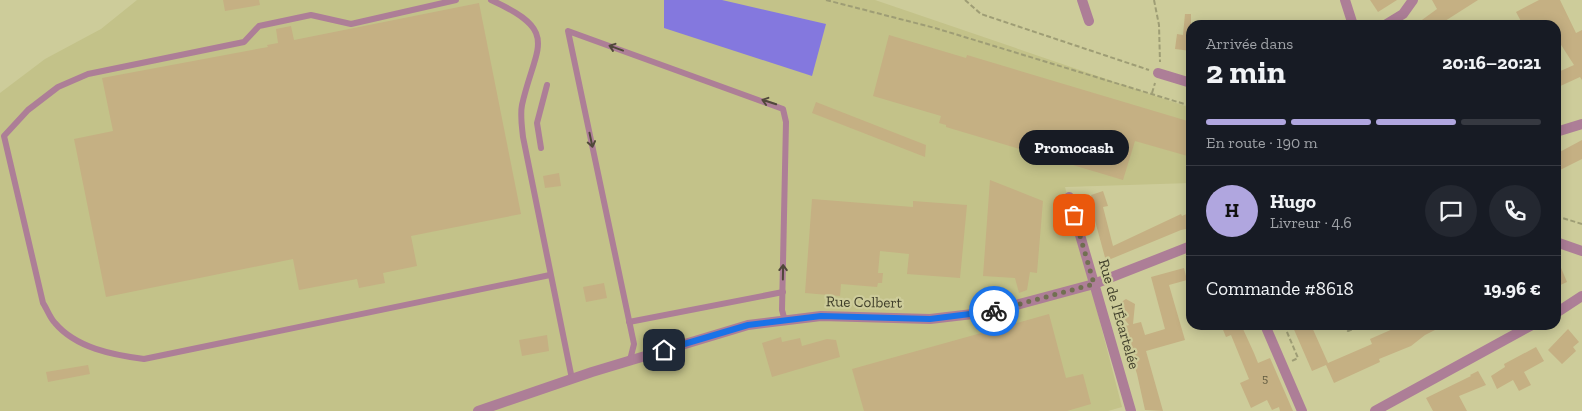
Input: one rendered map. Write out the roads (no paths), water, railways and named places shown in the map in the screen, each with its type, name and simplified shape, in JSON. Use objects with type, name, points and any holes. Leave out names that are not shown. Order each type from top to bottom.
[{"type":"street","points":[[1082,0],[1089,21]]},
{"type":"street","points":[[1345,0],[1351,20]]},
{"type":"street","points":[[1393,20],[1403,14],[1413,0]]},
{"type":"street","points":[[1158,73],[1186,81]]},
{"type":"street","points":[[1561,130],[1582,124]]},
{"type":"street","name":"Rue de l'Écartelée","points":[[1069,197],[1131,411]]},
{"type":"street","points":[[1561,244],[1582,251]]},
{"type":"street","name":"Rue Colbert","points":[[478,411],[630,360],[748,325],[821,316],[930,319],[990,312],[1094,284],[1186,248]]},
{"type":"street","points":[[1561,310],[1582,296]]},
{"type":"street","points":[[1267,330],[1302,411]]},
{"type":"street","points":[[1375,411],[1523,330]]},
{"type":"lane","points":[[456,0],[351,24],[310,15],[259,26],[244,42],[88,74],[58,87],[28,110],[2,136],[43,303],[55,324],[84,345],[117,356],[144,359],[550,275]]},
{"type":"lane","points":[[491,0],[509,8],[531,22],[540,43],[521,107],[523,137],[572,379]]},
{"type":"lane","points":[[630,360],[634,344],[568,31],[783,109],[786,122],[782,310],[785,321]]},
{"type":"lane","points":[[541,148],[537,123],[547,85]]},
{"type":"lane","points":[[629,322],[783,292]]},
{"type":"place","name":"Promocash","points":[[1074,215]]}]
